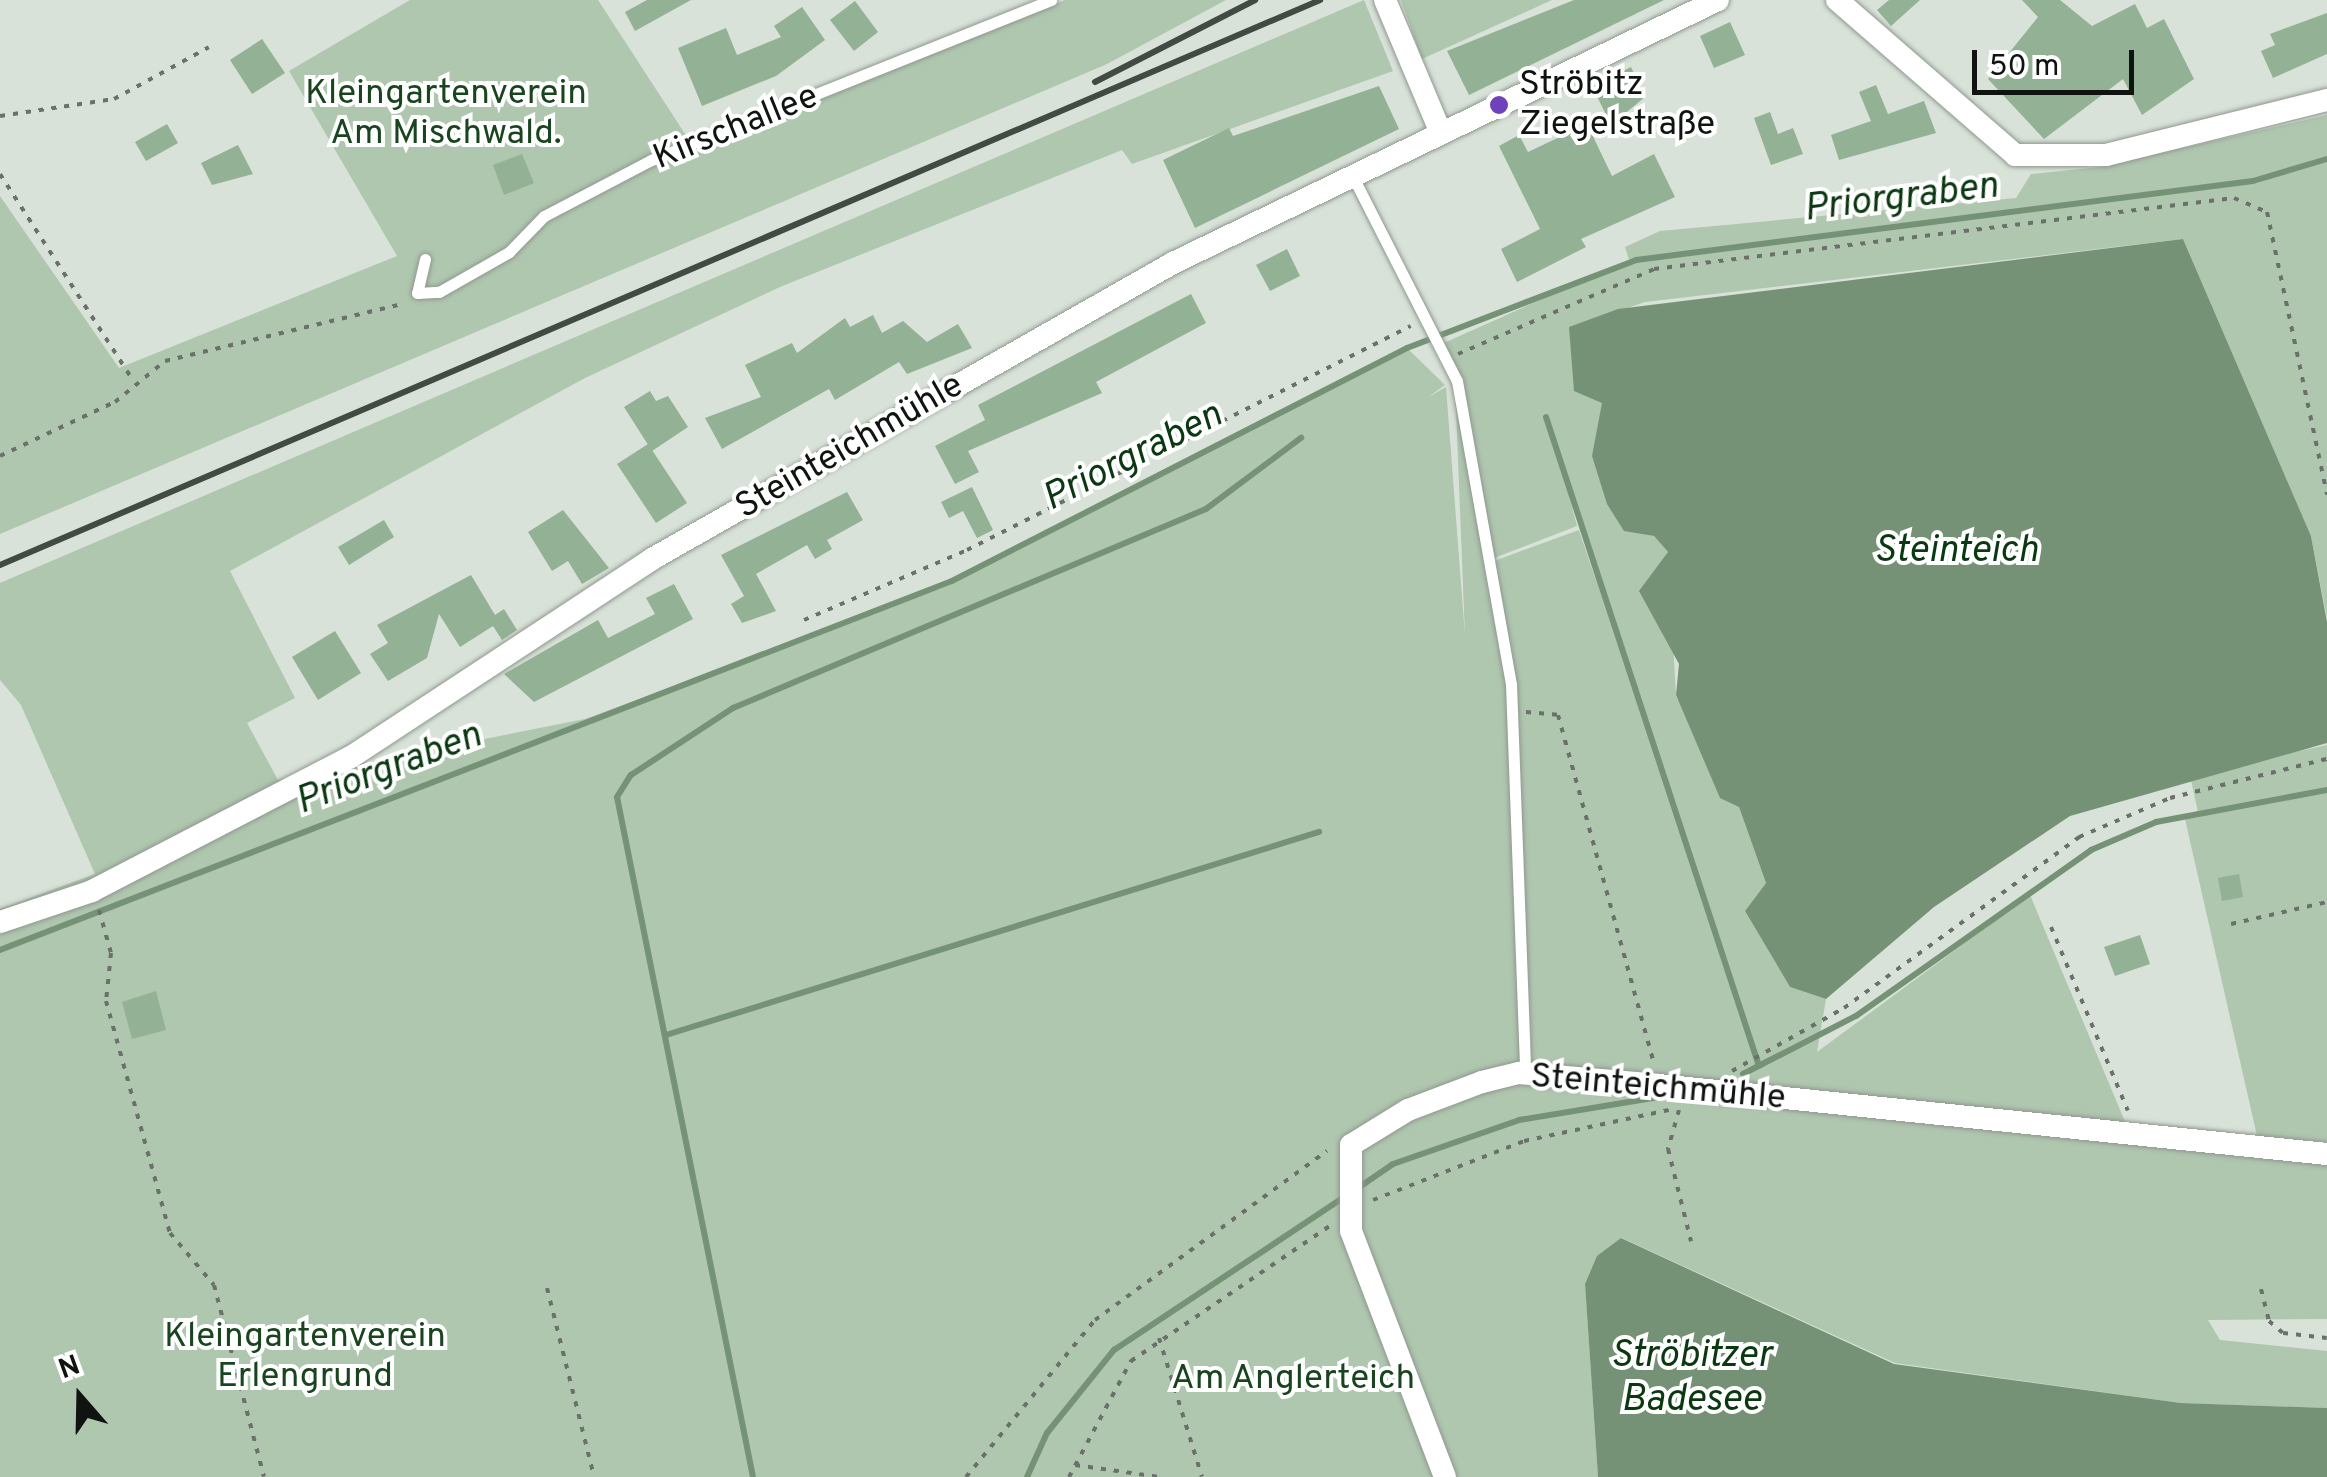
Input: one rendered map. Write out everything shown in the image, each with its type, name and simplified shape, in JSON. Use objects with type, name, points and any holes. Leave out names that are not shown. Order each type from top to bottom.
[{"type":"street","points":[[1384,0],[1441,133]]},
{"type":"street","name":"Steinteichmühle","points":[[0,922],[92,891],[352,756],[652,559],[1172,264],[1718,0]]},
{"type":"street","points":[[1837,0],[2015,155],[2106,156],[2327,100]]},
{"type":"street","name":"Steinteichmühle","points":[[1352,1145],[1408,1110],[1526,1074],[2327,1154]]},
{"type":"street","points":[[1352,1145],[1350,1200],[1444,1477]]},
{"type":"lane","name":"Kirschallee","points":[[417,293],[438,292],[510,252],[544,216],[651,160],[1024,5],[1051,0]]},
{"type":"lane","points":[[1353,178],[1445,355],[1512,712],[1526,1074]]},
{"type":"lane","points":[[417,293],[425,260]]},
{"type":"path","points":[[0,116],[114,99],[209,47]]},
{"type":"path","points":[[0,174],[133,380]]},
{"type":"path","points":[[1445,355],[1654,268],[2234,198],[2267,212],[2327,496]]},
{"type":"path","points":[[0,456],[115,402],[133,380],[211,344],[272,342],[394,310],[417,293]]},
{"type":"path","points":[[804,620],[967,550],[1430,323]]},
{"type":"path","points":[[1512,712],[1558,715],[1660,1085]]},
{"type":"path","points":[[1069,1477],[1123,1373],[1161,1336],[1350,1200],[1524,1141],[1679,1109],[1844,1008],[2079,836],[2170,798],[2327,759]]},
{"type":"path","points":[[2231,924],[2327,902]]},
{"type":"path","points":[[102,920],[114,1035],[170,1233],[214,1284],[264,1477]]},
{"type":"path","points":[[2051,927],[2128,1100],[2130,1134]]},
{"type":"path","points":[[1679,1109],[1668,1149],[1691,1241]]},
{"type":"path","points":[[966,1477],[1095,1320],[1311,1154],[1352,1145]]},
{"type":"path","points":[[547,1288],[594,1477]]},
{"type":"path","points":[[2262,1289],[2269,1321],[2283,1333],[2327,1338]]},
{"type":"path","points":[[1161,1336],[1202,1477]]},
{"type":"path","points":[[1075,1464],[1160,1477]]},
{"type":"green space","name":"Kleingartenverein Am Mischwald.","points":[[410,0],[598,0],[687,137],[649,155],[708,143],[1065,0],[1226,0],[1107,64],[0,534],[0,196],[119,368],[397,256],[289,71]]},
{"type":"green space","points":[[1364,0],[1393,71],[1132,164],[1122,150],[780,287],[585,378],[230,571],[295,698],[247,723],[278,780],[585,719],[953,584],[1407,348],[1445,385],[1427,398],[1446,387],[1465,636],[1455,384],[1463,383],[1444,343],[1629,260],[1625,247],[1660,231],[2016,198],[2031,174],[2100,167],[2327,115],[2327,618],[2311,536],[2183,239],[1645,302],[1569,328],[1605,402],[1624,530],[1654,536],[1668,552],[1676,696],[1739,807],[1766,883],[1745,911],[1790,987],[1826,999],[1817,1052],[2030,895],[2126,1124],[2257,1136],[2185,819],[2199,817],[2190,775],[2327,745],[2327,1142],[2259,1138],[2327,1160],[2327,1319],[2208,1320],[2220,1340],[2327,1351],[2327,1408],[2181,1403],[1895,1363],[1622,1238],[1585,1284],[1598,1477],[0,1477],[0,909],[95,874],[21,705],[0,680],[0,583]],"holes":[[[1563,473],[1597,584],[1579,530],[1494,561],[1515,685],[1531,1044],[1524,1046],[1509,688],[1489,560],[1577,526]]]},
{"type":"green space","points":[[1401,0],[1552,0],[1422,59]]},
{"type":"water","name":"Steinteich","points":[[2183,239],[2311,536],[2327,622],[2327,743],[2070,816],[1934,907],[1826,999],[1790,987],[1745,911],[1766,883],[1739,807],[1720,798],[1676,695],[1679,664],[1639,591],[1668,552],[1654,536],[1624,531],[1607,504],[1592,456],[1602,403],[1574,391],[1569,327],[1618,309]]},
{"type":"water","name":"Ströbitzer Badesee","points":[[1621,1238],[1894,1364],[2181,1403],[2327,1408],[2327,1477],[1598,1477],[1585,1284],[1597,1256]]},
{"type":"building","points":[[647,0],[691,0],[635,31],[625,12]]},
{"type":"building","points":[[1574,0],[1664,0],[1469,95],[1447,51]]},
{"type":"building","points":[[1889,0],[1920,0],[1891,26],[1877,10]]},
{"type":"building","points":[[2022,0],[2060,0],[2092,26],[2135,4],[2147,28],[2164,19],[2194,79],[2142,115],[2123,79],[2044,139],[1988,79],[2038,17]]},
{"type":"building","points":[[855,1],[878,32],[854,51],[830,20]]},
{"type":"building","points":[[802,7],[825,40],[776,76],[702,106],[678,48],[726,28],[737,55],[781,37],[774,26]]},
{"type":"building","points":[[2327,13],[2327,54],[2273,78],[2261,51],[2275,45],[2270,34]]},
{"type":"building","points":[[1730,22],[1745,55],[1714,68],[1700,36]]},
{"type":"building","points":[[262,39],[285,73],[252,94],[230,60]]},
{"type":"building","points":[[1631,67],[1645,97],[1611,125],[1592,86]]},
{"type":"building","points":[[1876,85],[1888,114],[1924,101],[1936,133],[1839,160],[1831,135],[1871,121],[1859,92]]},
{"type":"building","points":[[1379,86],[1399,129],[1195,228],[1163,160],[1229,128],[1233,136]]},
{"type":"building","points":[[1770,112],[1778,134],[1793,128],[1803,154],[1771,165],[1754,118]]},
{"type":"building","points":[[167,124],[178,143],[146,161],[135,142]]},
{"type":"building","points":[[1587,124],[1612,176],[1654,154],[1675,197],[1581,239],[1586,247],[1517,282],[1501,249],[1540,229],[1499,146],[1519,135],[1528,152]]},
{"type":"building","points":[[238,145],[253,174],[212,185],[201,163]]},
{"type":"building","points":[[522,154],[534,183],[504,195],[493,165]]},
{"type":"building","points":[[1287,249],[1300,276],[1270,291],[1256,265]]},
{"type":"building","points":[[1191,294],[1206,323],[1096,382],[1102,393],[968,451],[979,472],[955,484],[935,446],[985,420],[978,405]]},
{"type":"building","points":[[873,315],[882,333],[903,321],[927,342],[958,324],[972,348],[907,374],[899,362],[835,400],[829,389],[722,449],[705,418],[761,397],[745,365],[792,343],[797,353],[845,318],[850,327]]},
{"type":"building","points":[[650,391],[656,401],[668,396],[688,427],[652,451],[624,407]]},
{"type":"building","points":[[648,444],[687,503],[656,523],[617,464]]},
{"type":"building","points":[[972,487],[993,530],[977,538],[963,511],[949,518],[941,502]]},
{"type":"building","points":[[847,492],[863,520],[827,540],[832,549],[815,559],[807,545],[756,574],[776,611],[742,623],[731,604],[744,596],[721,555]]},
{"type":"building","points":[[563,510],[609,568],[582,584],[568,561],[552,571],[528,532]]},
{"type":"building","points":[[384,520],[394,537],[349,565],[338,547]]},
{"type":"building","points":[[471,575],[495,615],[504,609],[517,630],[502,640],[493,626],[460,647],[439,614],[427,658],[388,681],[370,654],[388,643],[377,625]]},
{"type":"building","points":[[674,584],[693,619],[534,702],[504,674],[598,620],[608,638],[655,614],[646,598]]},
{"type":"building","points":[[335,631],[361,673],[318,700],[292,657]]},
{"type":"building","points":[[2239,874],[2243,897],[2222,901],[2218,878]]},
{"type":"building","points":[[2140,935],[2150,964],[2115,976],[2104,947]]},
{"type":"building","points":[[156,991],[166,1030],[132,1039],[122,1002]]},
{"type":"waterway","name":"Priorgraben","points":[[0,950],[952,581],[1407,348],[1636,260],[2253,181],[2327,159]]},
{"type":"waterway","points":[[1546,417],[1759,1066]]},
{"type":"waterway","points":[[753,1477],[617,797],[631,775],[733,708],[1206,509],[1301,438]]},
{"type":"waterway","points":[[1743,1074],[1856,1016],[2091,850],[2156,822],[2327,790]]},
{"type":"waterway","points":[[666,1035],[1319,832]]},
{"type":"waterway","points":[[1358,1188],[1393,1164],[1519,1120],[1665,1096]]},
{"type":"waterway","points":[[1027,1477],[1047,1433],[1114,1350],[1343,1198]]},
{"type":"railway","points":[[1095,82],[1255,0]]},
{"type":"railway","points":[[0,565],[1320,0]]},
{"type":"place","name":"Ströbitz Ziegelstraße","points":[[1499,105]]},
{"type":"park label","name":"Kleingartenverein Erlengrund","points":[[305,1357]]},
{"type":"park label","name":"Am Anglerteich","points":[[1293,1379]]}]
